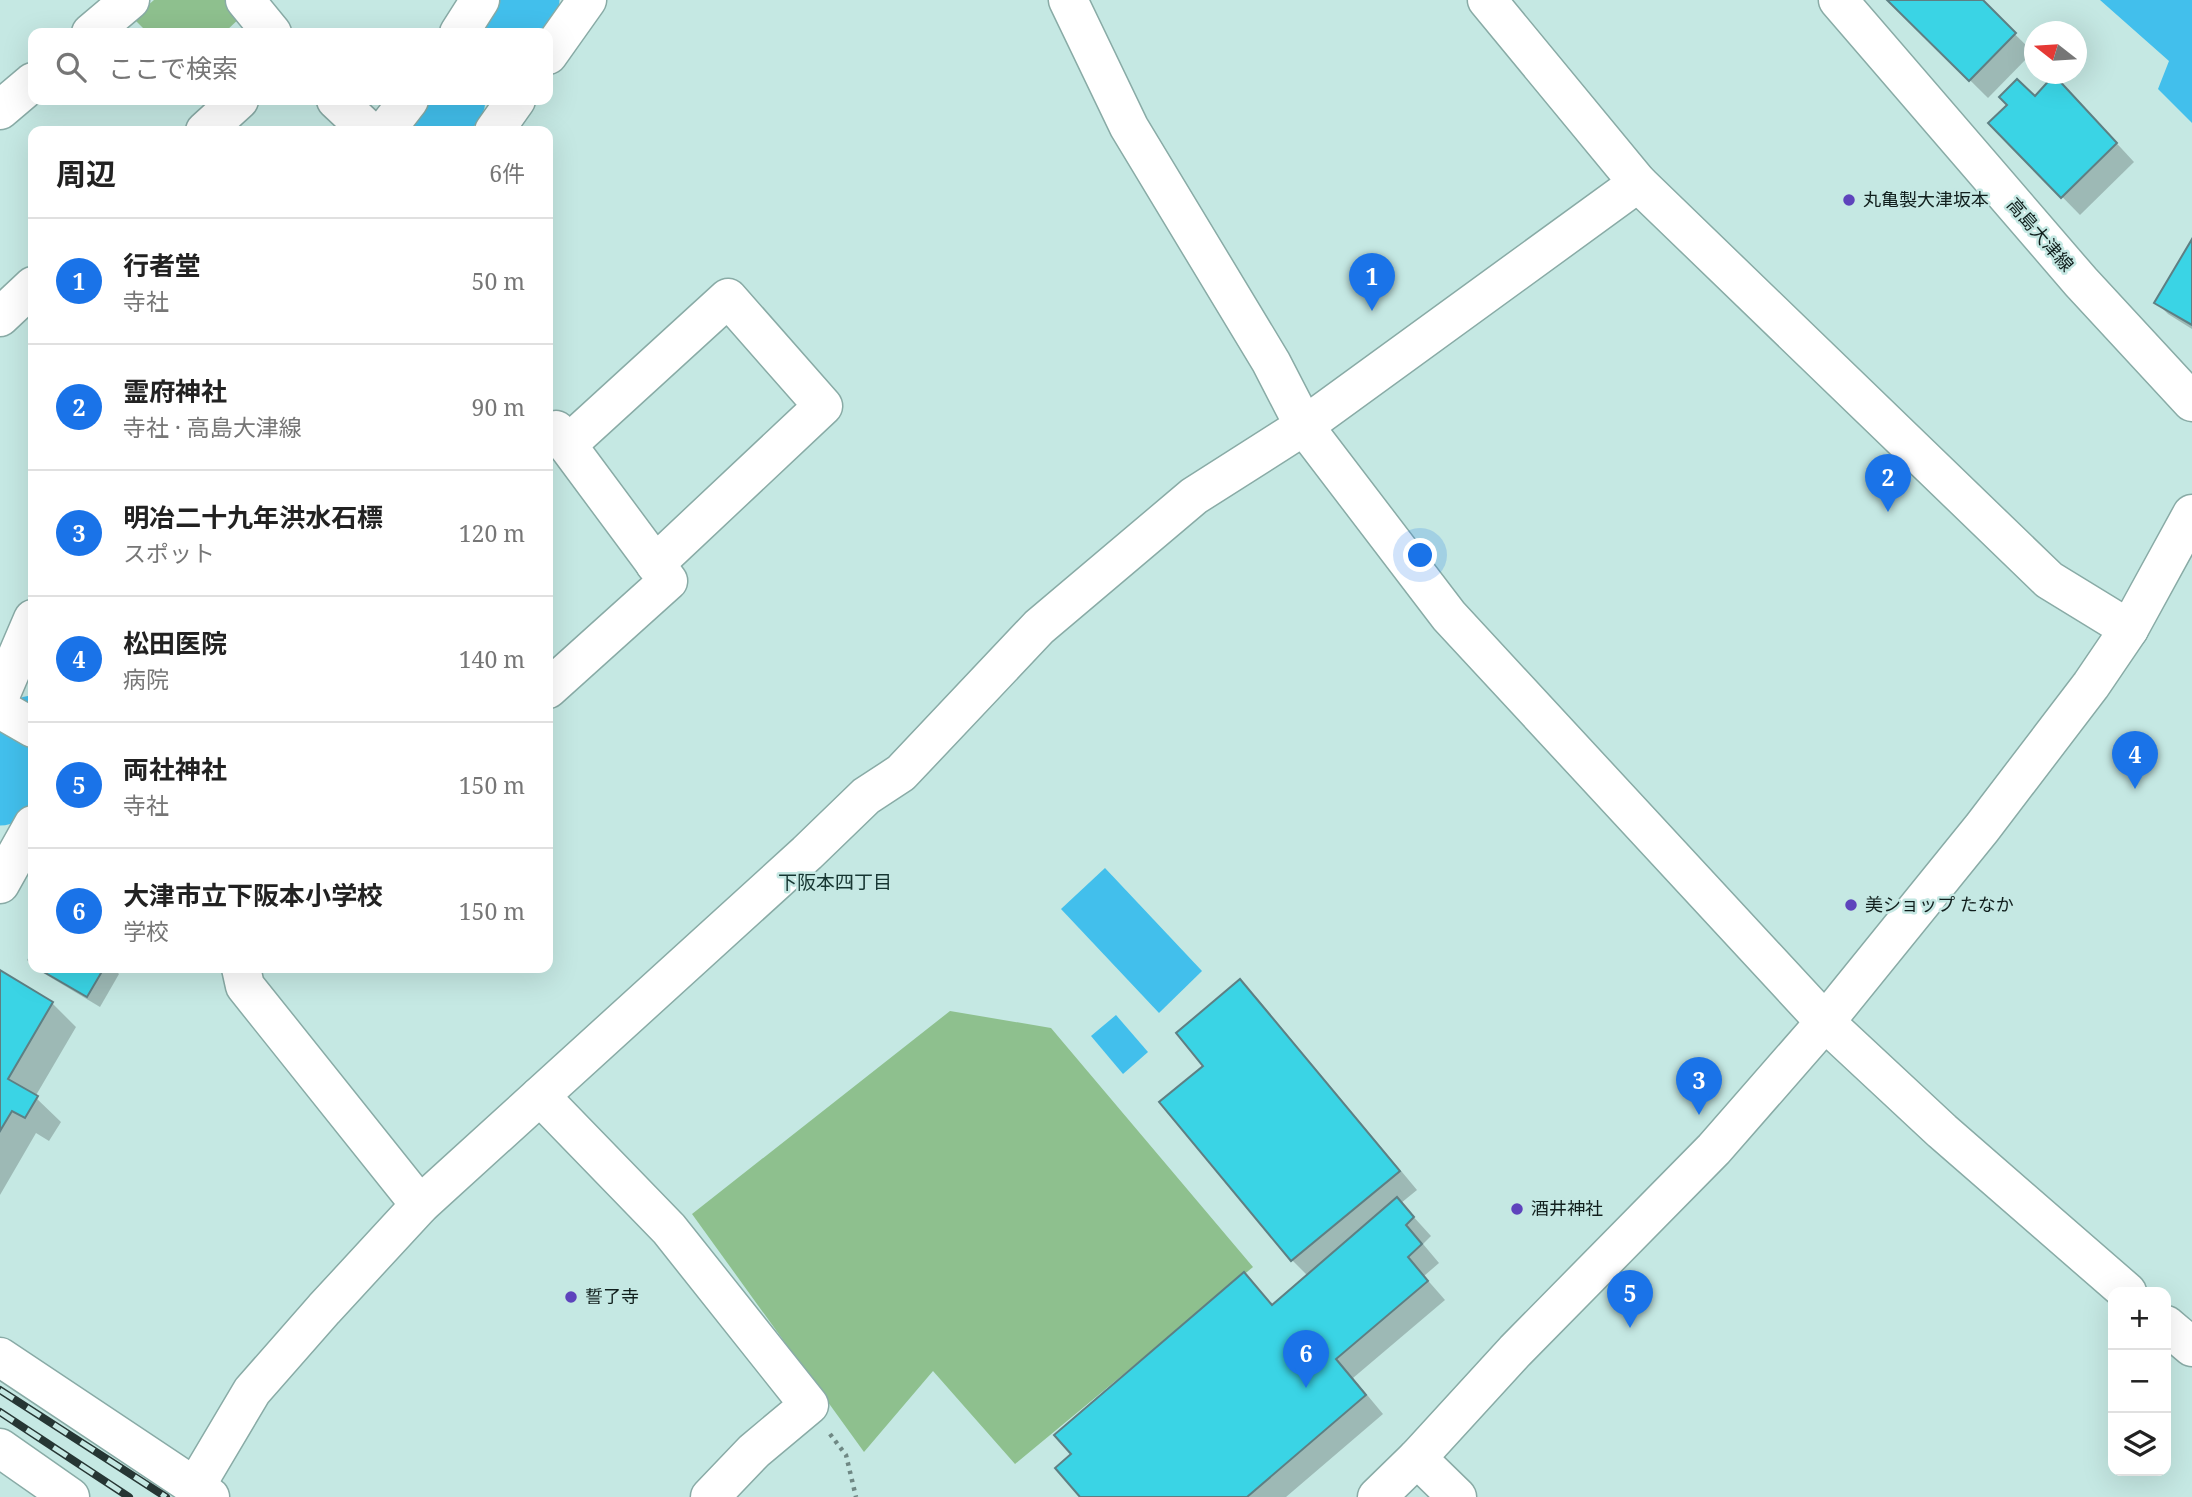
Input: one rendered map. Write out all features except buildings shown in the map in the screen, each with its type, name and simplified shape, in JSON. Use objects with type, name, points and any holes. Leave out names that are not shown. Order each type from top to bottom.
[{"type":"street","points":[[97,28],[130,0]]},
{"type":"street","points":[[244,0],[268,28]]},
{"type":"street","points":[[462,28],[480,0]]},
{"type":"street","points":[[553,48],[587,0]]},
{"type":"street","points":[[1068,0],[1129,127],[1271,362],[1304,426],[1449,616],[1825,1022],[1953,1140],[2121,1287]]},
{"type":"street","points":[[1487,0],[1638,183],[2049,580],[2129,629]]},
{"type":"street","name":"高島大津線","points":[[1838,0],[2081,282],[2192,402]]},
{"type":"street","points":[[0,110],[28,86]]},
{"type":"street","points":[[210,126],[234,105]]},
{"type":"street","points":[[341,105],[364,126]]},
{"type":"street","points":[[389,126],[405,105]]},
{"type":"street","points":[[498,126],[512,105]]},
{"type":"street","points":[[0,1357],[202,1492],[252,1391],[420,1205],[807,853],[866,796],[901,773],[1039,627],[1194,496],[1304,426],[1638,183]]},
{"type":"street","points":[[0,317],[28,291]]},
{"type":"street","points":[[553,684],[668,581],[558,441],[729,298],[824,406],[655,564]]},
{"type":"street","points":[[1377,1497],[1417,1458],[1515,1351],[1714,1149],[1825,1022],[1982,828],[2091,685],[2129,629],[2192,514]]},
{"type":"street","points":[[10,712],[28,639]]},
{"type":"street","points":[[0,884],[28,834]]},
{"type":"street","points":[[242,973],[245,986],[420,1205]]},
{"type":"street","points":[[540,1096],[669,1229],[809,1405],[754,1451],[710,1497]]},
{"type":"street","points":[[2171,1329],[2192,1347]]},
{"type":"street","points":[[0,1448],[71,1497]]},
{"type":"street","points":[[1417,1458],[1457,1497]]},
{"type":"path","points":[[809,1405],[846,1455],[856,1497]]},
{"type":"green space","points":[[154,0],[234,0],[245,13],[229,28],[143,28],[133,18]]},
{"type":"green space","points":[[950,1011],[1051,1028],[1253,1267],[1015,1464],[933,1371],[864,1452],[692,1214]]},
{"type":"water","points":[[2100,0],[2192,0],[2192,123],[2158,89],[2169,61]]},
{"type":"water","points":[[1105,868],[1202,971],[1159,1013],[1061,909]]},
{"type":"water","points":[[1116,1015],[1148,1052],[1123,1074],[1091,1036]]},
{"type":"waterway","points":[[506,28],[527,0]]},
{"type":"waterway","points":[[433,126],[449,105]]},
{"type":"waterway","points":[[0,793],[28,738]]},
{"type":"railway","points":[[0,1390],[166,1497]]},
{"type":"railway","points":[[0,1412],[129,1497]]},
{"type":"place","name":"丸亀製大津坂本","points":[[1849,200]]},
{"type":"place","name":"行者堂","points":[[1372,311]]},
{"type":"place","name":"霊府神社","points":[[1888,512]]},
{"type":"place","name":"松田医院","points":[[2135,789]]},
{"type":"place","name":"美ショップ たなか","points":[[1851,905]]},
{"type":"place","name":"明冶二十九年洪水石標","points":[[1699,1115]]},
{"type":"place","name":"酒井神社","points":[[1517,1209]]},
{"type":"place","name":"誓了寺","points":[[571,1297]]},
{"type":"place","name":"両社神社","points":[[1630,1328]]},
{"type":"place","name":"大津市立下阪本小学校","points":[[1306,1388]]},
{"type":"district","name":"下阪本四丁目","points":[[835,882]]}]
